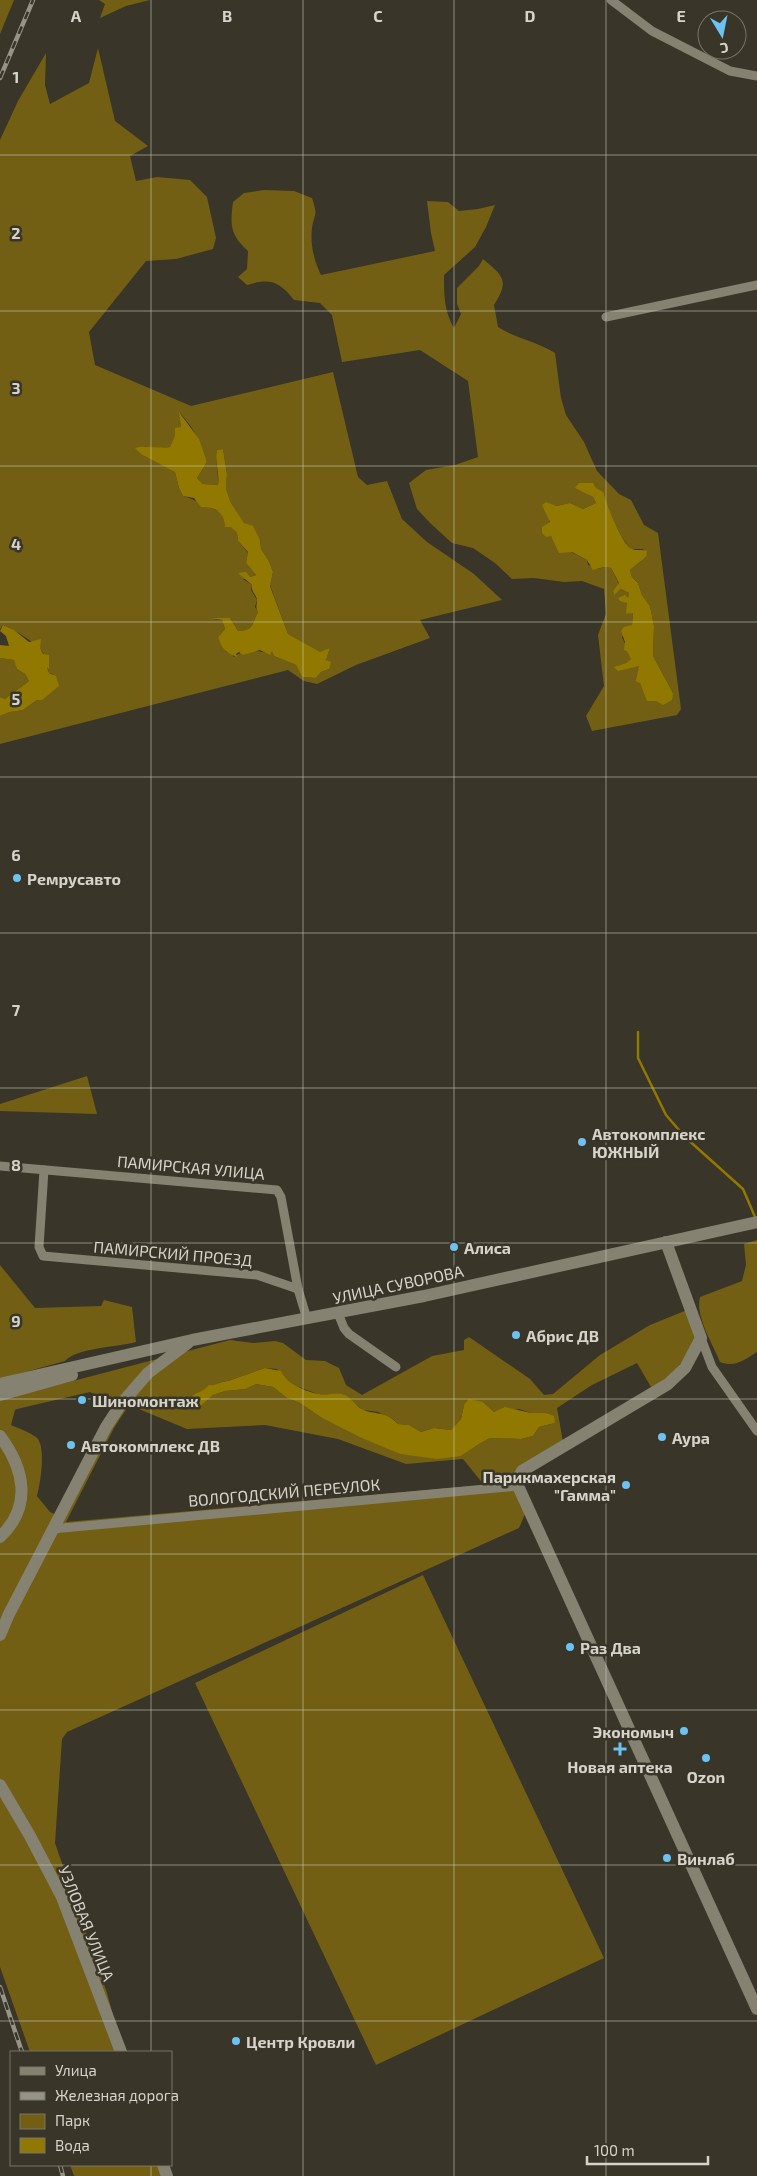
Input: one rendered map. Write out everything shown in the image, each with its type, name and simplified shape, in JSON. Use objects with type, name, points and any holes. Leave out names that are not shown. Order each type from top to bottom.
[{"type":"street","points":[[611,0],[652,31],[730,71],[757,76]]},
{"type":"street","points":[[606,317],[757,285]]},
{"type":"street","name":"ПАМИРСКАЯ УЛИЦА","points":[[0,1166],[277,1190],[281,1197],[293,1252],[298,1289],[307,1319]]},
{"type":"street","name":"ПАМИРСКИЙ ПРОЕЗД","points":[[44,1170],[39,1247],[43,1256],[257,1275],[298,1289]]},
{"type":"street","name":"УЛИЦА СУВОРОВА","points":[[0,1384],[192,1340],[424,1296],[757,1222]]},
{"type":"street","points":[[666,1242],[712,1366],[757,1431]]},
{"type":"street","points":[[338,1313],[344,1328],[349,1334],[396,1367]]},
{"type":"street","points":[[701,1338],[685,1368],[668,1384],[522,1471],[519,1476],[518,1486],[757,2009]]},
{"type":"street","points":[[0,1635],[52,1528],[106,1427],[121,1404],[148,1373],[192,1340]]},
{"type":"street","name":"УЛИЦА СУВОРОВА","points":[[0,1395],[192,1340]]},
{"type":"street","points":[[0,1436],[12,1451],[20,1472],[22,1493],[19,1511],[7,1531],[0,1537]]},
{"type":"street","name":"ВОЛОГОДСКИЙ ПЕРЕУЛОК","points":[[52,1528],[518,1486]]},
{"type":"street","name":"УЗЛОВАЯ УЛИЦА","points":[[0,1785],[30,1836],[62,1897],[121,2051]]},
{"type":"green space","points":[[0,0],[14,0],[0,34]]},
{"type":"green space","points":[[99,0],[150,0],[126,6],[100,18],[105,4]]},
{"type":"green space","points":[[98,48],[115,121],[148,146],[130,156],[136,181],[157,177],[190,180],[207,197],[216,238],[213,249],[176,259],[146,261],[89,332],[95,365],[191,406],[333,372],[358,477],[367,485],[387,481],[402,519],[427,542],[474,574],[502,600],[420,620],[430,638],[356,665],[317,684],[304,681],[288,670],[0,744],[0,716],[23,710],[37,700],[42,700],[53,674],[49,673],[41,649],[25,637],[3,625],[0,629],[0,140],[18,101],[46,53],[45,85],[50,104],[89,83]],"holes":[[[180,413],[196,436],[207,462],[197,478],[203,484],[218,485],[216,454],[217,450],[223,449],[227,474],[226,489],[231,503],[244,524],[260,540],[261,549],[269,561],[273,572],[270,585],[288,634],[320,653],[330,648],[326,660],[329,669],[321,672],[316,678],[302,677],[296,665],[274,656],[272,650],[270,654],[252,651],[237,654],[234,657],[231,653],[226,652],[218,637],[225,629],[222,620],[213,619],[230,618],[238,631],[252,626],[258,612],[255,607],[257,600],[251,590],[252,585],[243,579],[256,575],[246,563],[248,553],[238,541],[237,533],[223,514],[183,496],[175,472],[144,446],[154,449],[170,447],[181,428]]]},
{"type":"green space","points":[[264,190],[294,191],[312,198],[315,214],[312,228],[312,246],[316,264],[321,275],[435,251],[427,201],[448,202],[459,211],[495,205],[475,247],[444,275],[448,315],[454,328],[461,314],[457,304],[457,288],[479,266],[483,259],[502,279],[502,290],[494,305],[498,327],[555,353],[561,398],[566,415],[584,442],[597,471],[619,494],[631,500],[644,525],[658,533],[681,709],[677,715],[592,731],[586,716],[604,686],[598,635],[606,614],[604,589],[582,581],[564,582],[534,578],[512,579],[495,563],[473,548],[452,543],[417,509],[409,483],[426,470],[455,465],[478,457],[468,381],[420,350],[342,362],[332,315],[320,303],[294,300],[284,289],[274,283],[262,282],[247,285],[238,277],[247,269],[248,251],[238,240],[232,224],[233,202],[244,193]],"holes":[[[584,492],[604,493],[611,514],[623,538],[631,549],[643,549],[646,557],[630,570],[632,577],[638,583],[642,595],[650,606],[654,626],[653,656],[673,693],[647,697],[640,683],[639,666],[615,667],[632,659],[622,637],[632,625],[633,612],[627,614],[629,593],[621,589],[614,594],[613,591],[619,584],[611,568],[604,567],[598,569],[588,565],[587,560],[571,552],[563,551],[551,536],[549,518],[556,506],[570,503],[583,509],[596,503],[593,497]]]},
{"type":"green space","points":[[0,658],[15,660],[17,669],[25,674],[29,681],[5,699],[0,697]]},
{"type":"green space","points":[[87,1076],[97,1114],[0,1111],[0,1104]]},
{"type":"green space","points":[[757,1240],[757,1352],[735,1364],[725,1364],[720,1362],[702,1322],[699,1305],[700,1297],[742,1281],[746,1265],[744,1244]]},
{"type":"green space","points":[[0,1265],[35,1308],[101,1306],[104,1300],[132,1307],[136,1342],[78,1353],[65,1361],[0,1379]]},
{"type":"green space","points":[[687,1310],[696,1336],[688,1352],[673,1373],[667,1378],[651,1387],[637,1363],[592,1385],[557,1408],[563,1442],[515,1475],[512,1483],[525,1514],[519,1528],[67,1732],[62,1739],[55,1843],[107,1993],[123,2051],[30,2051],[0,1967],[0,1400],[230,1340],[253,1343],[275,1341],[283,1343],[306,1360],[325,1361],[339,1368],[346,1385],[362,1395],[432,1356],[464,1350],[464,1340],[469,1337],[530,1379],[544,1395],[553,1394],[600,1355],[650,1325]],"holes":[[[265,1368],[277,1369],[283,1377],[296,1386],[318,1394],[343,1394],[363,1410],[378,1412],[393,1419],[398,1424],[409,1425],[421,1432],[434,1428],[451,1430],[461,1419],[464,1405],[483,1402],[494,1412],[519,1409],[531,1413],[546,1413],[555,1423],[539,1427],[533,1436],[521,1439],[490,1438],[461,1456],[400,1454],[322,1418],[300,1403],[287,1398],[273,1387],[256,1384],[246,1389],[225,1391],[213,1395],[202,1405],[197,1406],[194,1403],[209,1386]],[[90,1392],[119,1406],[59,1516],[50,1512],[37,1496],[42,1465],[39,1442],[36,1437],[11,1425],[15,1410],[17,1409]],[[129,1405],[187,1429],[265,1425],[338,1439],[406,1464],[463,1459],[484,1485],[66,1522],[114,1428]]]},
{"type":"green space","points":[[423,1575],[604,1958],[376,2065],[195,1683]]},
{"type":"green space","points":[[70,2166],[157,2166],[162,2176],[74,2176]]},
{"type":"water","points":[[179,412],[199,439],[207,462],[197,478],[203,484],[218,485],[216,454],[217,450],[223,449],[227,474],[226,489],[231,503],[244,523],[253,526],[260,540],[261,549],[269,561],[273,572],[270,586],[288,634],[320,652],[330,648],[326,660],[331,662],[329,669],[321,672],[316,678],[302,677],[296,665],[274,656],[272,651],[270,655],[260,650],[243,655],[239,652],[236,654],[237,657],[227,652],[221,645],[218,637],[225,629],[222,620],[211,618],[230,618],[238,631],[250,628],[258,612],[256,608],[257,600],[252,585],[238,573],[246,572],[250,577],[256,575],[246,563],[248,552],[238,541],[237,533],[231,527],[225,527],[225,522],[218,511],[201,507],[194,498],[183,496],[175,472],[141,454],[135,448],[170,447],[175,436],[175,428],[181,427]]},
{"type":"water","points":[[579,483],[593,483],[596,488],[604,493],[615,523],[628,546],[634,550],[647,551],[646,557],[630,570],[632,577],[638,583],[642,595],[650,606],[654,626],[653,656],[673,693],[672,700],[663,705],[656,701],[647,701],[640,683],[636,681],[639,666],[618,671],[614,667],[631,659],[627,651],[624,650],[625,642],[621,631],[624,627],[632,625],[633,613],[626,614],[627,603],[620,601],[618,598],[625,595],[628,598],[629,593],[621,589],[614,595],[613,591],[619,583],[611,568],[604,567],[593,570],[587,560],[572,552],[559,553],[551,536],[546,537],[542,533],[542,527],[550,522],[542,505],[546,502],[556,506],[570,503],[583,509],[596,503],[593,497],[575,488]]},
{"type":"water","points":[[3,625],[14,630],[29,642],[41,639],[40,648],[43,654],[49,655],[49,669],[47,667],[49,673],[56,676],[59,686],[42,700],[37,700],[23,710],[0,716],[0,697],[5,699],[29,681],[25,674],[17,669],[14,660],[0,658],[0,645],[9,646],[6,636],[0,631]]},
{"type":"water","points":[[265,1368],[281,1371],[292,1383],[309,1391],[319,1394],[344,1395],[360,1408],[369,1412],[383,1414],[398,1424],[409,1425],[421,1432],[434,1428],[451,1430],[461,1419],[464,1405],[469,1399],[483,1402],[494,1412],[505,1407],[531,1413],[546,1413],[554,1416],[555,1423],[539,1427],[533,1436],[521,1439],[490,1438],[461,1456],[437,1459],[400,1454],[362,1438],[322,1418],[300,1403],[287,1398],[273,1387],[256,1384],[246,1389],[225,1391],[213,1395],[202,1405],[197,1406],[191,1403],[191,1397],[209,1385],[228,1381]]},
{"type":"waterway","points":[[638,1032],[638,1058],[666,1115],[685,1137],[743,1189],[756,1219]]},
{"type":"railway","points":[[0,78],[33,0]]},
{"type":"railway","points":[[0,1987],[22,2051]]},
{"type":"railway","points":[[60,2166],[63,2176]]},
{"type":"place","name":"Ремрусавто","points":[[17,878]]},
{"type":"place","name":"Автокомплекс ЮЖНЫЙ","points":[[582,1142]]},
{"type":"place","name":"Алиса","points":[[454,1247]]},
{"type":"place","name":"Абрис ДВ","points":[[516,1335]]},
{"type":"place","name":"Шиномонтаж","points":[[82,1400]]},
{"type":"place","name":"Аура","points":[[662,1437]]},
{"type":"place","name":"Автокомплекс ДВ","points":[[71,1445]]},
{"type":"place","name":"Парикмахерская \"Гамма\"","points":[[626,1485]]},
{"type":"place","name":"Раз Два","points":[[570,1647]]},
{"type":"place","name":"Экономыч","points":[[684,1731]]},
{"type":"place","name":"Новая аптека","points":[[620,1749]]},
{"type":"place","name":"Ozon","points":[[706,1758]]},
{"type":"place","name":"Винлаб","points":[[667,1858]]},
{"type":"place","name":"Центр Кровли","points":[[236,2041]]}]
